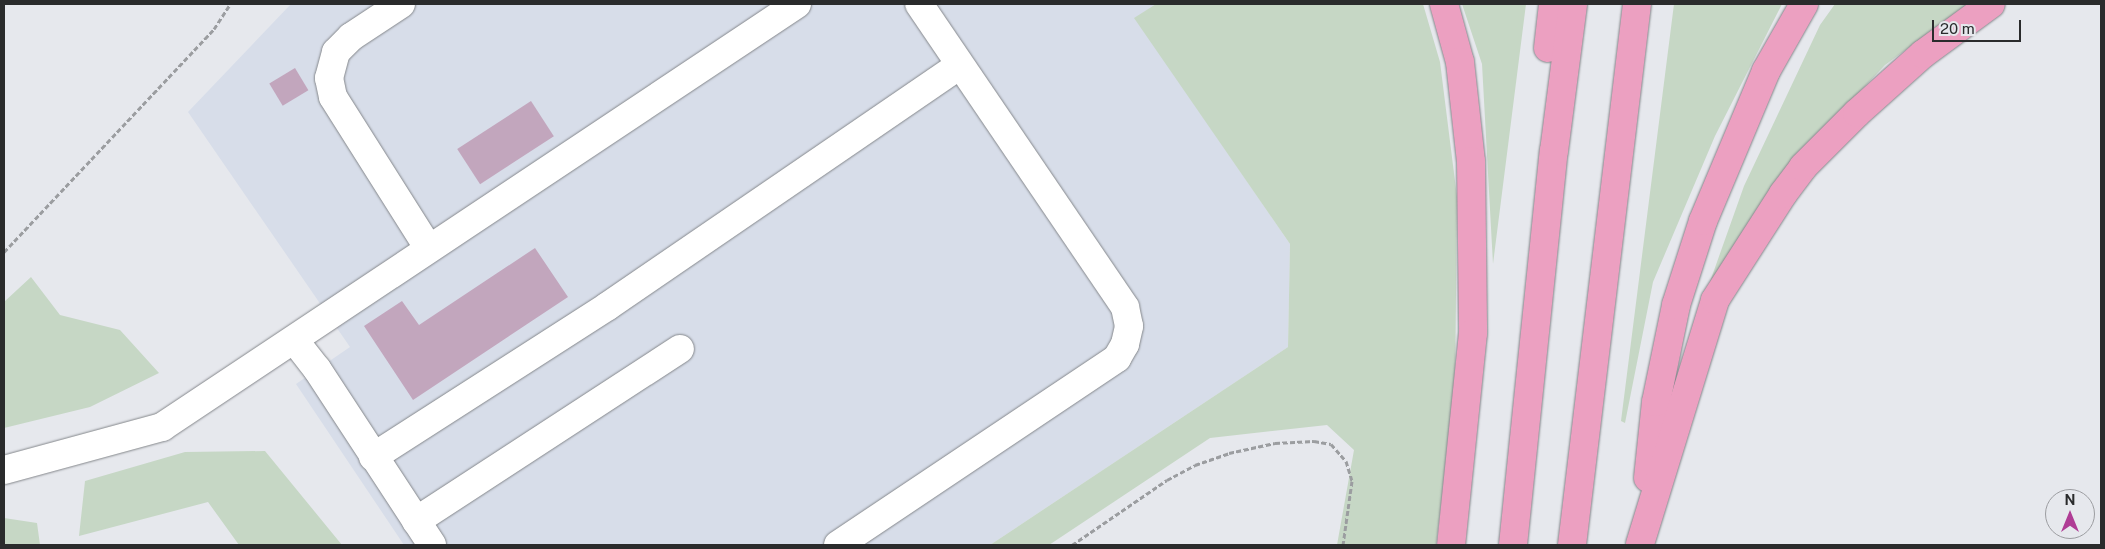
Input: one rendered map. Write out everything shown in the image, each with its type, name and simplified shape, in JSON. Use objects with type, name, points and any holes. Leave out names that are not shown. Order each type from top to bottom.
[{"type":"highway","points":[[1444,4],[1460,62],[1471,161],[1473,333],[1451,545]]},
{"type":"highway","points":[[1553,4],[1545,75],[1554,151]]},
{"type":"highway","points":[[1514,545],[1554,151],[1573,4]]},
{"type":"highway","points":[[1572,545],[1637,4]]},
{"type":"highway","points":[[1640,544],[1656,402],[1676,305],[1703,221],[1766,71],[1804,4]]},
{"type":"highway","points":[[1640,544],[1715,300],[1783,194],[1803,167],[1857,113],[1923,54],[1991,4]]},
{"type":"lane","points":[[401,4],[351,37],[336,52],[329,78],[333,97],[428,247]]},
{"type":"lane","points":[[4,470],[162,428],[295,341],[428,247],[797,4]]},
{"type":"lane","points":[[838,545],[1117,358],[1125,344],[1129,326],[1125,307],[959,66],[919,4]]},
{"type":"lane","points":[[373,457],[608,306],[959,66]]},
{"type":"lane","points":[[295,341],[317,369],[432,545]]},
{"type":"lane","points":[[416,521],[680,349]]},
{"type":"path","points":[[4,252],[214,29],[230,4]]},
{"type":"path","points":[[1072,545],[1195,466],[1228,453],[1274,443],[1314,441],[1332,444],[1346,460],[1352,481],[1343,545]]},
{"type":"shaded area","points":[[291,4],[1156,4],[1135,18],[1290,244],[1288,347],[990,545],[404,545],[296,384],[350,347],[188,112]]},
{"type":"green space","points":[[1156,4],[1423,4],[1440,62],[1457,197],[1455,393],[1436,545],[1337,545],[1354,450],[1327,425],[1210,438],[1049,545],[990,545],[1288,347],[1290,244],[1134,18]]},
{"type":"green space","points":[[1462,4],[1526,4],[1493,264],[1482,64]]},
{"type":"green space","points":[[1674,4],[1782,4],[1715,136],[1653,282],[1625,423],[1621,421]]},
{"type":"green space","points":[[1835,4],[1968,4],[1885,65],[1852,100],[1706,293],[1744,186],[1820,25]]},
{"type":"green space","points":[[31,277],[60,315],[120,330],[159,373],[90,407],[4,428],[4,302]]},
{"type":"green space","points":[[265,451],[342,545],[239,545],[208,502],[79,536],[85,481],[185,452]]},
{"type":"green space","points":[[4,518],[37,523],[40,545],[4,545]]},
{"type":"building","points":[[295,68],[308,90],[283,106],[269,83]]},
{"type":"building","points":[[531,101],[554,136],[480,184],[457,149]]},
{"type":"building","points":[[535,248],[568,297],[413,400],[364,326],[402,301],[419,325]]}]
